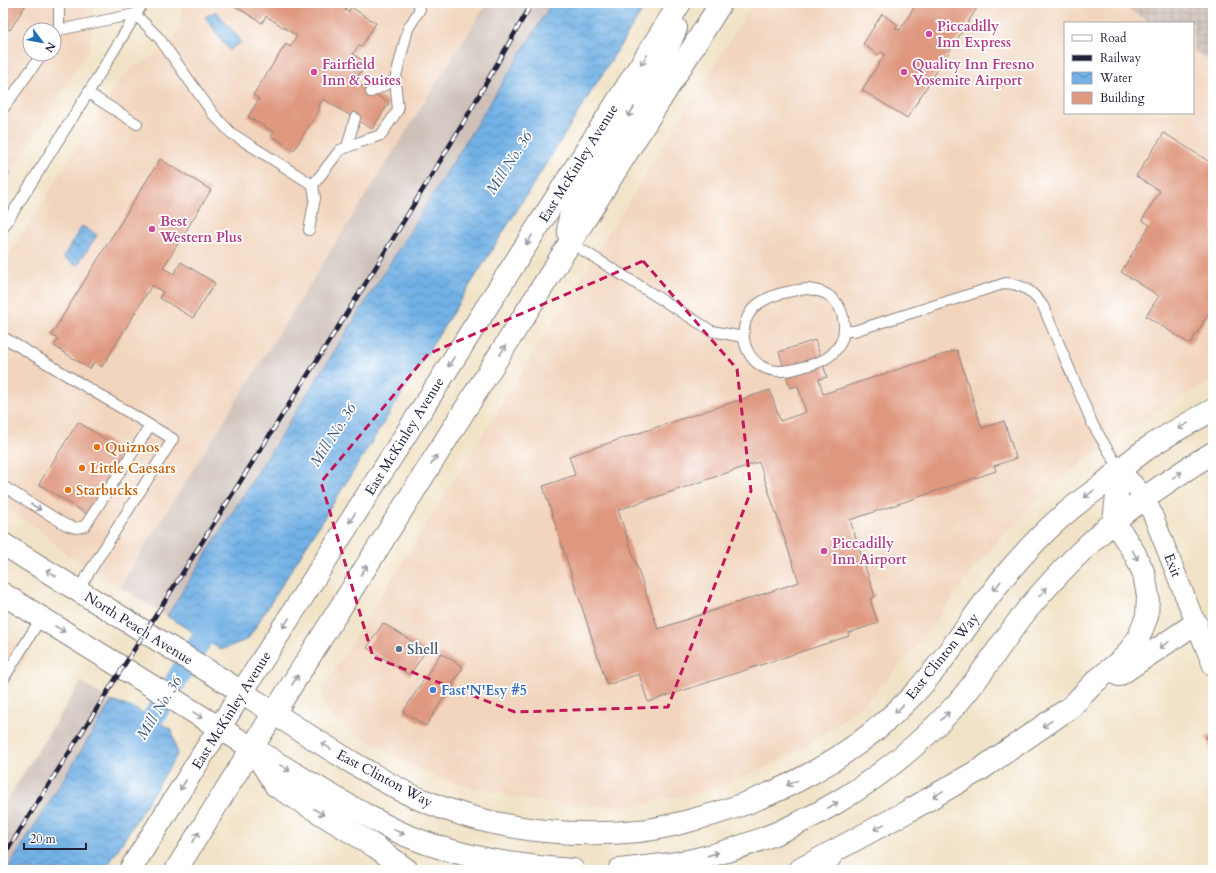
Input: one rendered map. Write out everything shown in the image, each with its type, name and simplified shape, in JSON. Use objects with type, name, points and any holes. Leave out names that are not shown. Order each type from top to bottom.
[{"type":"main road","name":"East McKinley Avenue","points":[[130,870],[680,3]]},
{"type":"main road","points":[[571,243],[568,233],[569,218],[576,202],[660,66],[686,3]]},
{"type":"main road","points":[[176,870],[721,3]]},
{"type":"main road","name":"East Clinton Way","points":[[274,713],[345,759],[395,787],[419,799],[451,811],[485,821],[525,829],[604,833],[643,830],[718,814],[760,799],[826,765],[861,741],[888,719],[912,696],[931,674],[990,595],[1027,551],[1061,517],[1146,449],[1176,430],[1213,410]]},
{"type":"main road","points":[[619,870],[697,859],[736,848],[814,816],[856,791],[918,742],[956,705],[1011,630],[1064,567],[1114,521],[1176,476],[1213,453]]},
{"type":"main road","points":[[1071,707],[1095,682],[1126,656],[1139,637],[1147,616],[1148,596],[1144,574],[1135,554],[1114,521],[1120,470]]},
{"type":"main road","name":"North Peach Avenue","points":[[3,544],[274,713]]},
{"type":"main road","points":[[3,594],[252,748],[374,820],[407,836],[451,852],[491,861],[533,867],[573,870]]},
{"type":"main road","points":[[799,870],[910,810],[981,769],[1196,623]]},
{"type":"main road","points":[[252,748],[276,786],[376,847],[407,870]]},
{"type":"street","name":"Exit","points":[[1120,470],[1146,498],[1213,667]]},
{"type":"lane","points":[[57,22],[59,3]]},
{"type":"lane","points":[[3,228],[143,3]]},
{"type":"lane","points":[[312,185],[340,150],[381,135],[398,110],[395,80],[408,29],[420,9],[418,3]]},
{"type":"lane","points":[[62,32],[136,14]]},
{"type":"lane","points":[[136,14],[159,38],[214,115],[231,133],[312,185],[315,198],[309,230]]},
{"type":"lane","points":[[3,109],[36,62]]},
{"type":"lane","points":[[372,92],[395,80]]},
{"type":"lane","points":[[88,93],[137,124]]},
{"type":"lane","points":[[347,147],[355,118]]},
{"type":"lane","points":[[571,243],[712,330],[743,337]]},
{"type":"lane","points":[[844,330],[854,331],[1006,283],[1018,284],[1028,289],[1043,306],[1093,424],[1120,470]]},
{"type":"lane","points":[[808,288],[818,290],[828,295],[836,303],[844,322],[844,330],[840,344],[834,352],[825,359],[808,365],[777,372],[765,368],[756,362],[748,353],[743,337],[746,319],[752,309],[761,302],[771,297],[808,288]]},
{"type":"lane","points":[[3,337],[173,439],[78,590]]},
{"type":"lane","points":[[3,486],[66,525],[76,528],[85,526],[150,426]]},
{"type":"lane","points":[[3,677],[4,678],[42,618]]},
{"type":"lane","points":[[828,870],[836,857],[848,844]]},
{"type":"highlighted area","points":[[643,261],[737,369],[751,491],[668,707],[515,712],[373,657],[321,482],[428,354]]},
{"type":"shaded area","points":[[3,3],[94,3],[92,35],[89,49],[11,173],[3,168]]},
{"type":"shaded area","points":[[178,3],[481,3],[485,6],[119,587],[67,555],[39,529],[3,507],[3,265],[119,81],[133,67],[151,58],[174,40],[182,13]]},
{"type":"shaded area","points":[[487,3],[552,3],[167,616],[119,587]]},
{"type":"shaded area","points":[[753,3],[1119,3],[1149,22],[1064,22],[1064,114],[1194,114],[1194,51],[1213,62],[1213,381],[1190,392],[1134,425],[1094,453],[1065,476],[1012,526],[971,572],[924,637],[886,681],[865,702],[836,725],[800,749],[760,770],[719,786],[648,803],[618,807],[562,804],[533,801],[464,785],[442,778],[412,765],[337,723],[322,704],[323,689]]},
{"type":"shaded area","points":[[1119,3],[1213,3],[1213,63],[1194,51],[1194,22],[1149,22]]},
{"type":"shaded area","points":[[3,636],[30,651],[3,694]]},
{"type":"shaded area","points":[[81,682],[112,701],[7,870],[3,870],[3,806]]},
{"type":"shaded area","points":[[3,784],[12,790],[3,805]]},
{"type":"green space","points":[[3,168],[11,173],[3,185]]},
{"type":"water","points":[[552,3],[647,3],[248,639],[221,650],[167,616]]},
{"type":"water","points":[[216,11],[242,42],[229,50],[205,17]]},
{"type":"water","points":[[82,226],[97,235],[77,266],[63,257]]},
{"type":"water","points":[[112,701],[136,709],[172,730],[177,755],[105,870],[7,870]]},
{"type":"building","points":[[3,3],[27,3],[10,30],[6,28],[3,33]]},
{"type":"building","name":"Fairfield Inn & Suites","points":[[230,3],[349,3],[345,10],[348,12],[351,7],[376,23],[361,47],[358,46],[353,54],[366,63],[355,81],[389,103],[372,129],[323,99],[319,105],[320,108],[294,150],[271,136],[274,132],[248,117],[259,99],[253,95],[286,44],[290,47],[297,36],[266,16],[262,23]]},
{"type":"building","name":"Quality Inn Fresno Yosemite Airport","points":[[917,3],[980,3],[907,118],[862,90],[885,54],[881,52],[878,55],[863,44],[882,14],[898,25],[895,28],[900,30]]},
{"type":"building","points":[[1164,133],[1213,164],[1213,307],[1190,344],[1146,316],[1159,296],[1121,272],[1150,225],[1142,220],[1160,191],[1136,176]]},
{"type":"building","name":"Best Western Plus","points":[[160,159],[211,190],[163,268],[174,274],[181,262],[215,283],[193,318],[160,298],[163,292],[152,285],[102,367],[94,362],[90,369],[54,346],[58,339],[51,335]]},
{"type":"building","name":"Piccadilly Inn Airport","points":[[815,340],[827,377],[819,379],[823,394],[957,350],[982,428],[1004,421],[1016,458],[994,466],[996,471],[850,520],[875,597],[870,599],[878,623],[848,633],[849,636],[648,702],[639,674],[607,685],[543,486],[575,475],[569,456],[770,390],[780,421],[806,412],[798,386],[790,388],[779,352]],"holes":[[[759,462],[799,582],[658,629],[618,510]]]},
{"type":"building","points":[[78,422],[126,452],[87,514],[39,484]]},
{"type":"building","points":[[383,623],[426,650],[410,675],[367,648]]},
{"type":"building","name":"Fast'N'Esy #5","points":[[441,653],[463,667],[426,726],[403,712]]},
{"type":"building","points":[[1213,734],[1213,754],[1206,737]]},
{"type":"waterway","name":"Mill No. 36","points":[[136,745],[218,613]]},
{"type":"railway","points":[[3,857],[374,270],[462,125],[532,3]]},
{"type":"place","name":"Piccadilly Inn Express","points":[[929,34]]},
{"type":"place","name":"Fairfield Inn & Suites","points":[[314,72]]},
{"type":"place","name":"Quality Inn Fresno Yosemite Airport","points":[[904,72]]},
{"type":"place","name":"Best Western Plus","points":[[152,229]]},
{"type":"place","name":"Quiznos","points":[[97,447]]},
{"type":"place","name":"Little Caesars","points":[[82,468]]},
{"type":"place","name":"Starbucks","points":[[68,490]]},
{"type":"place","name":"Piccadilly Inn Airport","points":[[824,551]]},
{"type":"place","name":"Shell","points":[[399,649]]},
{"type":"place","name":"Fast'N'Esy #5","points":[[433,690]]}]
